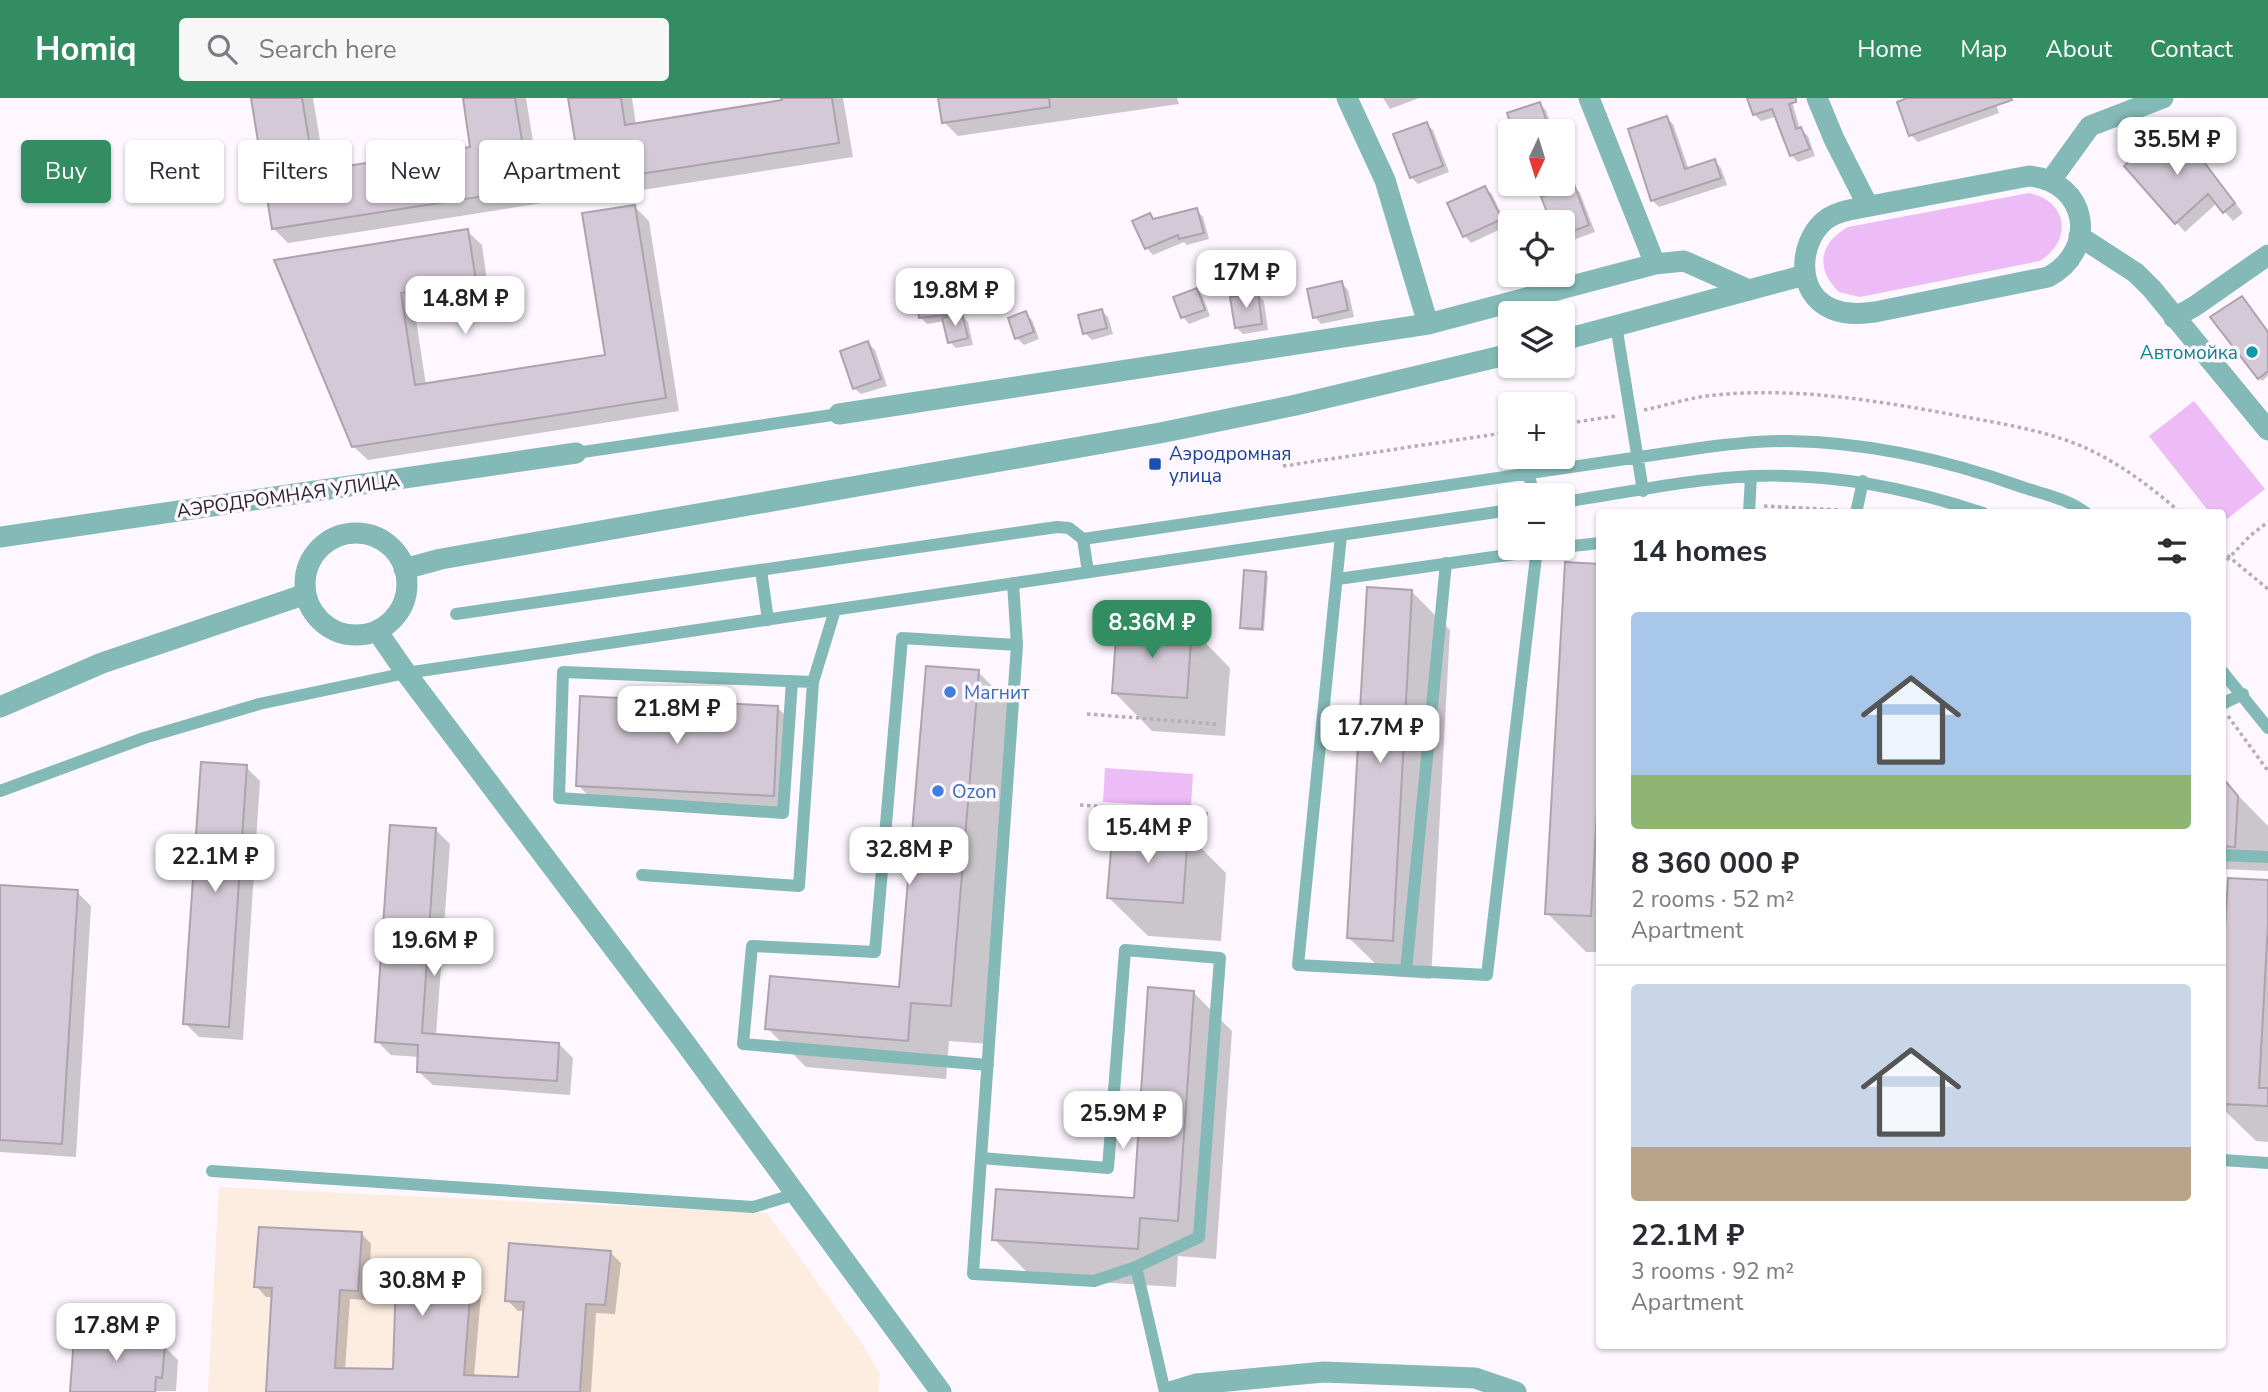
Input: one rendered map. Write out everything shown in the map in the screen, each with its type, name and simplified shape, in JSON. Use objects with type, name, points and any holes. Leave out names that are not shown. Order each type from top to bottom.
[{"type":"street","points":[[1347,98],[1385,180],[1428,324]]},
{"type":"street","points":[[1589,98],[1655,264]]},
{"type":"street","points":[[1817,98],[1834,139],[1868,206]]},
{"type":"street","points":[[2051,180],[2090,126],[2163,98]]},
{"type":"street","points":[[2016,177],[2042,177],[2051,180],[2066,190],[2080,216],[2079,236],[2069,260],[2057,272],[2048,276],[1875,312],[1852,314],[1832,309],[1817,298],[1805,275],[1804,255],[1817,229],[1829,217],[1868,206],[2016,177]]},
{"type":"street","points":[[2079,236],[2136,273],[2152,289],[2268,430]]},
{"type":"street","points":[[2174,318],[2268,255]]},
{"type":"street","points":[[839,414],[1428,324],[1655,264],[1684,261],[1749,290]]},
{"type":"street","points":[[1575,337],[1805,275]]},
{"type":"street","points":[[404,569],[454,556],[1160,433],[1296,405],[1498,357]]},
{"type":"street","name":"АЭРОДРОМНАЯ УЛИЦА","points":[[0,537],[576,453]]},
{"type":"street","points":[[354,532],[374,536],[391,546],[403,562],[404,569],[407,582],[404,602],[393,619],[377,631],[357,635],[338,632],[320,621],[309,605],[304,585],[307,565],[318,548],[334,537],[354,532]]},
{"type":"street","points":[[0,707],[102,663],[306,594]]},
{"type":"street","points":[[377,631],[941,1392]]},
{"type":"street","points":[[1168,1392],[1196,1384],[1324,1372],[1475,1378],[1516,1392]]},
{"type":"lane","points":[[1616,325],[1643,491]]},
{"type":"lane","points":[[576,453],[839,414]]},
{"type":"lane","points":[[1083,539],[1637,457],[1760,442],[1811,442],[1873,448],[1965,468],[2080,509]]},
{"type":"lane","points":[[1529,473],[1531,483]]},
{"type":"lane","points":[[1749,509],[1751,476]]},
{"type":"lane","points":[[1575,500],[1715,479],[1751,476],[1815,477],[1863,481],[1908,490],[1970,509]]},
{"type":"lane","points":[[1857,509],[1863,481]]},
{"type":"lane","points":[[0,791],[144,738],[247,708],[406,673],[1498,512]]},
{"type":"lane","points":[[456,614],[1057,527],[1069,528],[1083,539],[1088,572]]},
{"type":"lane","points":[[1341,535],[1298,965],[1487,975],[1536,560]]},
{"type":"lane","points":[[1575,546],[1596,543]]},
{"type":"lane","points":[[1338,579],[1498,555]]},
{"type":"lane","points":[[1406,971],[1446,563]]},
{"type":"lane","points":[[761,570],[768,620]]},
{"type":"lane","points":[[981,1158],[1108,1168],[1125,950],[1220,958],[1199,1237],[1136,1267],[1094,1281],[973,1274],[981,1158],[988,1065],[1017,645],[1013,583]]},
{"type":"lane","points":[[642,875],[799,886],[813,682],[835,610]]},
{"type":"lane","points":[[988,1065],[744,1044],[752,946],[874,952],[902,638],[1017,645]]},
{"type":"lane","points":[[583,647],[585,673]]},
{"type":"lane","points":[[792,681],[783,813],[559,799],[563,672],[792,681],[813,682]]},
{"type":"lane","points":[[2226,676],[2268,728]]},
{"type":"lane","points":[[2226,705],[2243,695]]},
{"type":"lane","points":[[2226,855],[2268,857]]},
{"type":"lane","points":[[2226,1160],[2268,1163]]},
{"type":"lane","points":[[212,1171],[753,1207],[796,1194]]},
{"type":"lane","points":[[1136,1267],[1168,1392]]},
{"type":"path","points":[[1575,422],[1705,396],[1761,393],[1829,396],[1923,409],[2033,429],[2080,446],[2124,469],[2176,509]]},
{"type":"path","points":[[1283,466],[1498,434]]},
{"type":"path","points":[[2226,562],[2251,535],[2268,522]]},
{"type":"path","points":[[2226,554],[2268,589]]},
{"type":"path","points":[[2226,713],[2268,771]]},
{"type":"path","points":[[1087,714],[1216,724]]},
{"type":"path","points":[[1080,805],[1209,814]]},
{"type":"shaded area","points":[[2029,193],[2052,204],[2062,222],[2058,243],[2040,261],[1860,297],[1839,292],[1826,274],[1826,249],[1838,233],[1848,227]]},
{"type":"shaded area","points":[[2194,401],[2265,489],[2226,520],[2226,509],[2207,509],[2149,436]]},
{"type":"shaded area","points":[[1105,768],[1193,774],[1191,807],[1103,802]]},
{"type":"shaded area","points":[[219,1187],[767,1213],[861,1342],[880,1373],[878,1392],[208,1392]]},
{"type":"building","points":[[251,98],[302,98],[309,140],[258,140]]},
{"type":"building","points":[[463,98],[515,98],[522,140],[479,140],[479,197],[465,199],[465,148],[470,147]]},
{"type":"building","points":[[568,98],[621,98],[625,125],[782,100],[781,98],[832,98],[839,143],[644,173],[644,140],[575,140]]},
{"type":"building","points":[[938,98],[1049,98],[1050,107],[942,123]]},
{"type":"building","points":[[1747,98],[1796,98],[1796,102],[1789,104],[1796,129],[1801,127],[1810,149],[1790,156],[1772,109],[1753,115]]},
{"type":"building","points":[[1907,98],[2012,100],[1909,136],[1897,102]]},
{"type":"building","points":[[1540,102],[1546,119],[1509,119],[1507,113]]},
{"type":"building","points":[[1667,116],[1685,169],[1715,159],[1721,178],[1651,201],[1628,129]]},
{"type":"building","points":[[1427,122],[1443,166],[1410,178],[1393,134]]},
{"type":"building","points":[[2179,129],[2235,203],[2223,213],[2208,194],[2175,224],[2124,166],[2155,138],[2160,144]]},
{"type":"building","points":[[366,163],[366,203],[440,203],[272,229],[268,203],[352,203],[352,165]]},
{"type":"building","points":[[1485,186],[1498,211],[1498,221],[1463,237],[1447,203]]},
{"type":"building","points":[[1575,187],[1589,225],[1575,230],[1575,210],[1546,210],[1541,197],[1575,196]]},
{"type":"building","points":[[635,205],[666,398],[352,447],[274,260],[468,229],[476,281],[401,293],[415,385],[605,355],[582,213]]},
{"type":"building","points":[[1197,208],[1204,233],[1179,239],[1178,235],[1145,249],[1132,221],[1150,213],[1153,219]]},
{"type":"building","points":[[1342,281],[1348,310],[1313,318],[1307,289]]},
{"type":"building","points":[[942,285],[946,315],[919,318],[915,288]]},
{"type":"building","points":[[1197,288],[1205,310],[1181,318],[1173,297]]},
{"type":"building","points":[[1258,292],[1262,324],[1235,328],[1230,297]]},
{"type":"building","name":"Автомойка","points":[[2242,296],[2268,332],[2268,371],[2258,379],[2210,317]]},
{"type":"building","points":[[1102,309],[1107,328],[1083,334],[1078,315]]},
{"type":"building","points":[[1026,311],[1034,332],[1015,339],[1008,318]]},
{"type":"building","points":[[962,313],[968,338],[948,343],[942,318]]},
{"type":"building","points":[[868,341],[881,379],[853,389],[840,351]]},
{"type":"building","points":[[1565,562],[1596,564],[1596,829],[1591,916],[1545,914]]},
{"type":"building","points":[[1244,570],[1266,572],[1262,629],[1240,628]]},
{"type":"building","points":[[1367,587],[1412,590],[1393,941],[1347,938]]},
{"type":"building","points":[[1117,622],[1192,627],[1187,698],[1112,693]]},
{"type":"building","points":[[926,666],[979,670],[951,1006],[911,1003],[908,1041],[765,1029],[770,976],[899,987]]},
{"type":"building","points":[[580,696],[778,706],[774,796],[576,786]]},
{"type":"building","points":[[201,762],[247,765],[229,1027],[183,1024]]},
{"type":"building","points":[[2226,782],[2238,796],[2235,847],[2226,846]]},
{"type":"building","points":[[390,825],[436,828],[422,1033],[559,1043],[557,1081],[417,1072],[418,1045],[375,1042]]},
{"type":"building","points":[[1113,827],[1188,833],[1183,903],[1107,898]]},
{"type":"building","points":[[2228,878],[2268,880],[2259,1088],[2268,1088],[2268,1106],[2226,1104]]},
{"type":"building","points":[[0,885],[78,890],[62,1144],[0,1140]]},
{"type":"building","points":[[1148,987],[1194,991],[1178,1221],[1140,1218],[1138,1249],[992,1240],[996,1189],[1134,1198]]},
{"type":"building","points":[[259,1227],[362,1232],[358,1291],[340,1290],[335,1368],[393,1369],[396,1278],[471,1283],[464,1375],[518,1377],[524,1302],[505,1301],[509,1243],[611,1251],[605,1305],[586,1304],[580,1392],[266,1392],[272,1288],[254,1287]]},
{"type":"building","points":[[89,1330],[148,1334],[147,1343],[165,1345],[162,1378],[156,1377],[155,1392],[70,1392],[74,1337],[88,1339]]},
{"type":"place","name":"Автомойка","points":[[2252,352]]},
{"type":"place","name":"Аэродромная улица","points":[[1155,464]]},
{"type":"place","name":"Магнит","points":[[950,692]]},
{"type":"place","name":"Ozon","points":[[938,791]]}]
